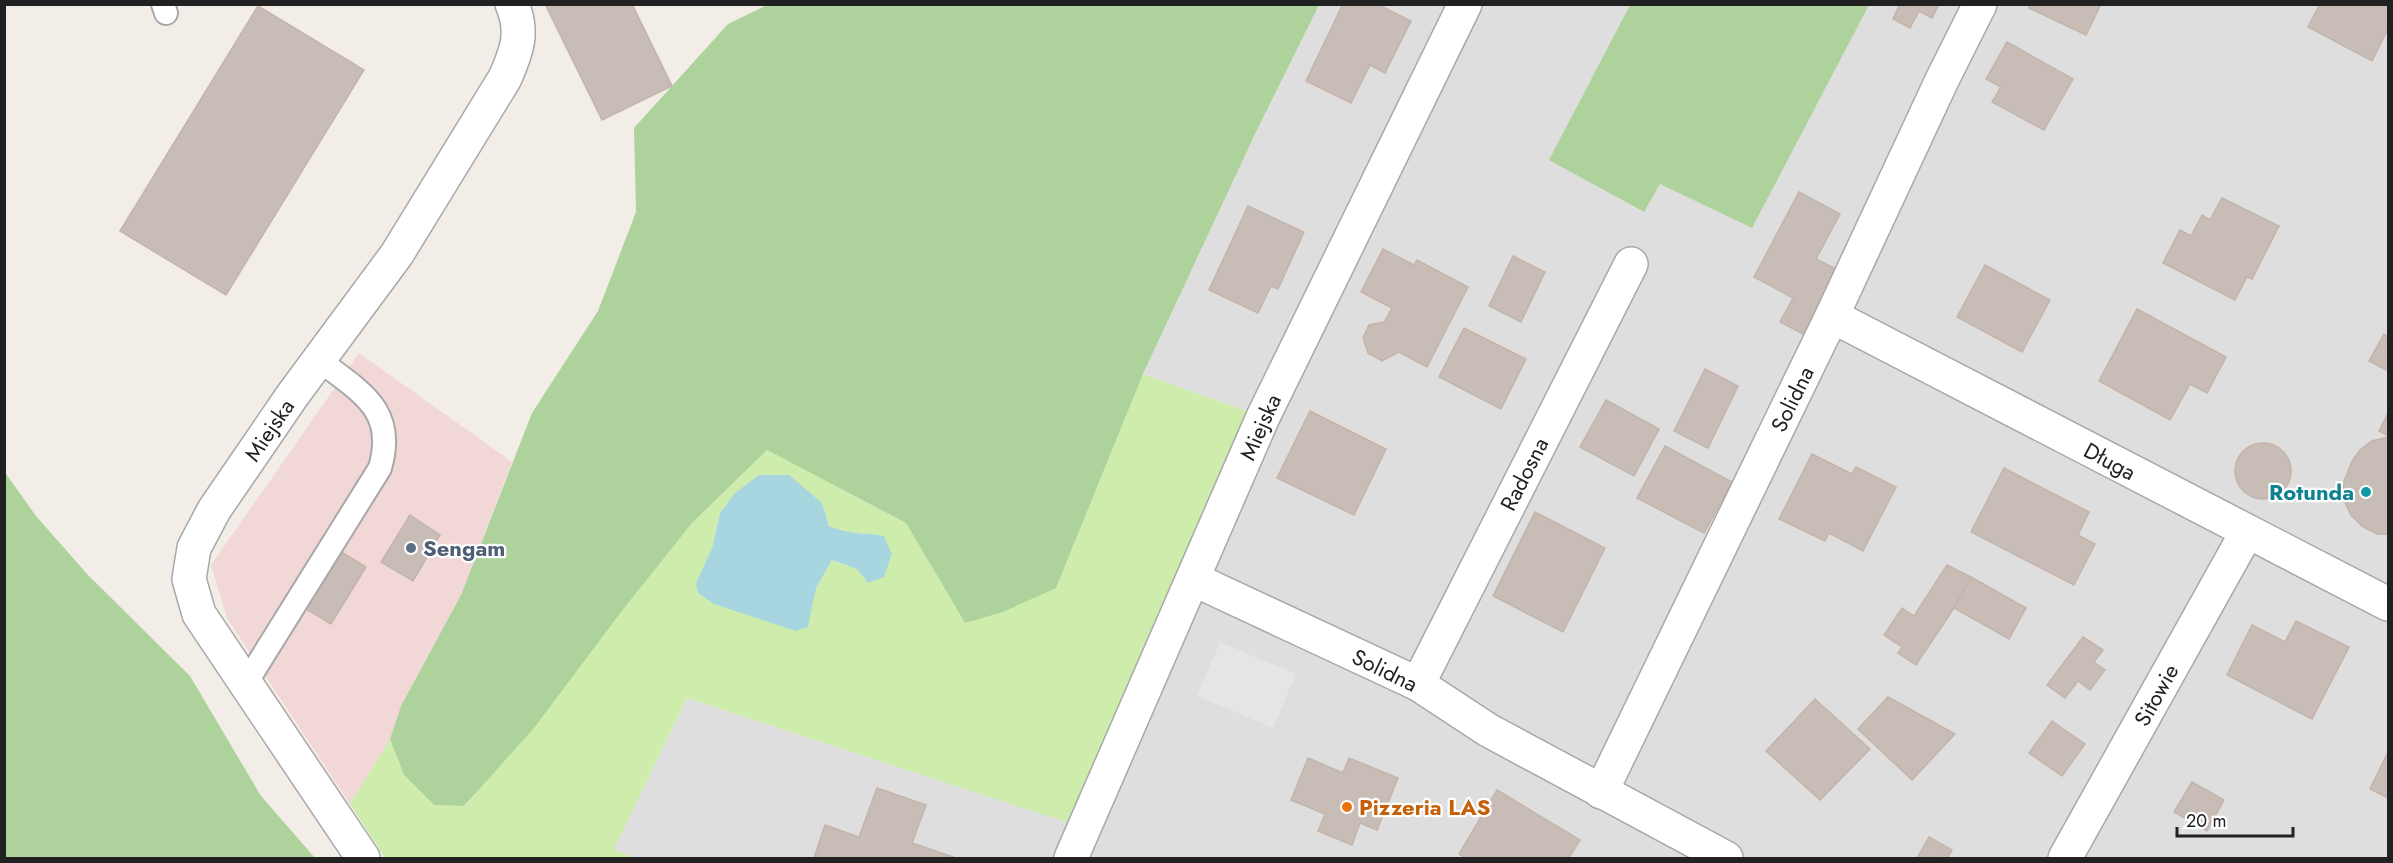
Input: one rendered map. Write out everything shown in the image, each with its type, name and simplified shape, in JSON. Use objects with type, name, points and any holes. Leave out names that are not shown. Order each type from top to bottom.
[{"type":"street","name":"Miejska","points":[[363,858],[199,614],[189,579],[194,548],[214,510],[292,396],[397,254],[505,78],[518,49],[518,18],[512,4]]},
{"type":"street","name":"Miejska","points":[[1071,858],[1263,417],[1465,4]]},
{"type":"street","name":"Solidna","points":[[1601,792],[1832,316],[1980,4]]},
{"type":"street","name":"Radosna","points":[[1418,684],[1630,264]]},
{"type":"street","name":"Długa","points":[[1832,316],[2388,604]]},
{"type":"street","name":"Sitowie","points":[[2065,858],[2247,532]]},
{"type":"street","name":"Solidna","points":[[1193,579],[1418,684],[1488,730],[1726,858]]},
{"type":"lane","points":[[246,683],[380,468],[385,452],[385,434],[379,412],[364,394],[320,360]]},
{"type":"shaded area","points":[[1319,5],[1630,5],[1550,160],[1643,212],[1660,184],[1751,227],[1869,5],[2388,5],[2388,858],[634,858],[614,849],[687,698],[1086,828],[1263,417],[1143,374],[1256,132]]},
{"type":"shaded area","points":[[359,353],[512,462],[461,595],[401,706],[390,739],[350,804],[227,618],[211,565]]},
{"type":"shaded area","points":[[1220,642],[1296,674],[1273,728],[1197,696]]},
{"type":"green space","points":[[769,4],[1319,5],[1256,132],[1143,374],[1056,588],[1003,612],[965,623],[906,523],[767,450],[692,523],[621,612],[534,728],[464,806],[434,805],[404,775],[390,739],[401,706],[461,595],[532,413],[598,311],[636,212],[634,128],[728,24]]},
{"type":"green space","points":[[1630,5],[1869,5],[1752,228],[1660,184],[1644,212],[1549,160]]},
{"type":"green space","points":[[1143,374],[1249,412],[1159,613],[1072,824],[687,698],[614,849],[634,858],[385,858],[350,804],[390,739],[404,775],[434,805],[465,806],[692,523],[767,450],[906,523],[965,623],[1056,588]],"holes":[[[822,503],[829,526],[846,534],[867,533],[857,569],[832,560],[816,588],[696,583],[712,548],[720,513]]]},
{"type":"green space","points":[[4,471],[36,516],[88,575],[190,676],[261,796],[315,858],[5,858]]},
{"type":"water","points":[[759,475],[789,475],[822,503],[829,526],[850,532],[884,536],[892,554],[884,577],[868,583],[857,569],[832,560],[816,588],[808,627],[796,631],[714,604],[698,593],[696,583],[712,548],[720,513],[735,493]]},
{"type":"building","points":[[545,4],[632,4],[672,86],[602,120]]},
{"type":"building","points":[[1343,4],[1377,4],[1411,21],[1385,73],[1370,65],[1351,103],[1306,81]]},
{"type":"building","points":[[1900,4],[1939,4],[1932,18],[1919,11],[1910,28],[1893,19]]},
{"type":"building","points":[[2030,4],[2101,4],[2086,35],[2029,8]]},
{"type":"building","points":[[2320,4],[2388,4],[2388,29],[2372,61],[2308,27]]},
{"type":"building","points":[[258,6],[364,70],[226,295],[120,231]]},
{"type":"building","points":[[2007,42],[2073,79],[2044,130],[1992,102],[2001,87],[1986,79]]},
{"type":"building","points":[[1799,192],[1840,214],[1816,259],[1840,271],[1805,335],[1780,322],[1793,298],[1754,277]]},
{"type":"building","points":[[2222,198],[2279,226],[2252,279],[2247,277],[2235,300],[2163,263],[2180,230],[2191,236],[2202,215],[2210,220]]},
{"type":"building","points":[[1248,206],[1304,232],[1278,289],[1271,286],[1258,313],[1209,290]]},
{"type":"building","points":[[1383,249],[1414,265],[1417,260],[1468,287],[1427,367],[1399,352],[1382,361],[1368,353],[1363,338],[1369,325],[1384,322],[1392,308],[1361,292]]},
{"type":"building","points":[[1513,256],[1545,272],[1521,322],[1489,306]]},
{"type":"building","points":[[1985,265],[2050,300],[2022,352],[1957,317]]},
{"type":"building","points":[[2137,309],[2226,357],[2207,393],[2190,384],[2170,420],[2099,381]]},
{"type":"building","points":[[1464,328],[1526,359],[1501,409],[1439,377]]},
{"type":"building","points":[[2384,334],[2388,337],[2388,371],[2369,361]]},
{"type":"building","points":[[1705,369],[1738,386],[1708,448],[1674,431]]},
{"type":"building","points":[[1606,400],[1659,429],[1634,476],[1580,447]]},
{"type":"building","points":[[1310,411],[1386,449],[1354,515],[1277,478]]},
{"type":"building","name":"Rotunda","points":[[2388,413],[2388,436],[2379,431]]},
{"type":"building","name":"Rotunda","points":[[2388,437],[2388,534],[2377,534],[2363,527],[2351,515],[2344,500],[2343,484],[2352,461],[2360,450],[2372,441]]},
{"type":"building","points":[[2258,443],[2268,443],[2283,451],[2289,460],[2291,471],[2289,482],[2283,491],[2268,499],[2258,499],[2247,494],[2240,487],[2235,476],[2235,466],[2240,455],[2247,448]]},
{"type":"building","points":[[1665,446],[1732,482],[1704,533],[1637,498]]},
{"type":"building","points":[[1812,454],[1852,474],[1856,467],[1896,487],[1863,551],[1829,533],[1825,541],[1779,519]]},
{"type":"building","points":[[2004,468],[2089,512],[2078,535],[2095,544],[2074,585],[1971,532]]},
{"type":"building","points":[[1535,512],[1605,548],[1563,632],[1493,596]]},
{"type":"building","name":"Sengam","points":[[410,515],[440,535],[413,581],[381,562]]},
{"type":"building","points":[[338,550],[366,567],[331,624],[303,607]]},
{"type":"building","points":[[1947,565],[1971,577],[1954,608],[1916,665],[1898,653],[1902,647],[1884,635],[1902,608],[1914,616]]},
{"type":"building","points":[[1971,577],[2026,608],[2009,639],[1954,608]]},
{"type":"building","points":[[2296,621],[2349,647],[2312,719],[2227,675],[2252,625],[2285,642]]},
{"type":"building","points":[[2083,637],[2103,650],[2094,662],[2105,670],[2090,690],[2078,681],[2065,698],[2047,685]]},
{"type":"building","points":[[1888,697],[1955,734],[1912,780],[1858,729]]},
{"type":"building","points":[[1815,699],[1870,749],[1820,800],[1766,751]]},
{"type":"building","points":[[2052,721],[2085,744],[2062,776],[2029,753]]},
{"type":"building","points":[[2388,752],[2388,798],[2370,789]]},
{"type":"building","name":"Pizzeria LAS","points":[[1308,758],[1343,773],[1349,758],[1398,778],[1377,830],[1360,823],[1352,845],[1318,831],[1325,814],[1291,800]]},
{"type":"building","points":[[2192,782],[2224,800],[2207,831],[2174,812]]},
{"type":"building","points":[[877,788],[926,805],[912,843],[956,858],[814,858],[825,825],[859,837]]},
{"type":"building","points":[[1497,790],[1580,840],[1569,858],[1466,858],[1459,854]]},
{"type":"building","points":[[1929,837],[1952,850],[1948,857],[1943,855],[1941,858],[1917,858]]},
{"type":"place","name":"Rotunda","points":[[2366,492]]},
{"type":"place","name":"Sengam","points":[[411,548]]},
{"type":"place","name":"Pizzeria LAS","points":[[1347,807]]}]
